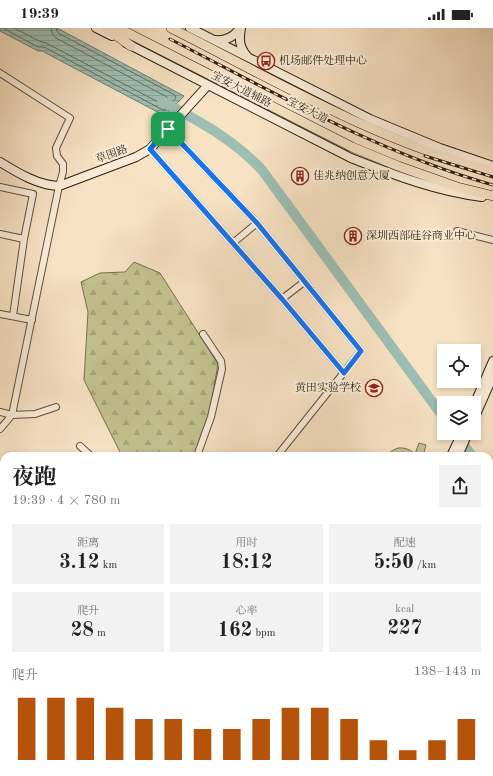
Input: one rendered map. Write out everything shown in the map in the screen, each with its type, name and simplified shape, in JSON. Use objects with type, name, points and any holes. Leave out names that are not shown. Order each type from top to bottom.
[{"type":"main road","name":"宝安大道辅路","points":[[96,28],[345,154],[386,172],[416,183],[446,191],[493,197]]},
{"type":"main road","points":[[106,28],[131,46]]},
{"type":"main road","name":"宝安大道","points":[[118,28],[352,147],[398,166],[493,197]]},
{"type":"main road","name":"宝安大道","points":[[171,28],[315,102],[384,135],[451,159],[493,171]]},
{"type":"main road","points":[[190,28],[381,124],[440,148],[493,166]]},
{"type":"main road","points":[[214,40],[228,39],[237,33],[240,28]]},
{"type":"main road","points":[[240,28],[240,45],[244,53],[250,58]]},
{"type":"main road","name":"草围路","points":[[59,186],[136,157],[150,149],[208,85]]},
{"type":"main road","points":[[0,162],[25,177],[48,186],[59,186]]},
{"type":"main road","points":[[478,396],[493,361]]},
{"type":"main road","points":[[481,403],[493,376]]},
{"type":"main road","points":[[457,452],[460,440]]},
{"type":"main road","points":[[457,452],[464,440]]},
{"type":"street","points":[[0,73],[70,118],[56,148],[57,156],[63,164],[63,172],[12,414],[0,429]]},
{"type":"street","points":[[168,129],[257,223],[361,351],[280,452]]},
{"type":"street","points":[[150,149],[282,299],[344,373]]},
{"type":"street","points":[[0,188],[33,194],[24,239],[13,316]]},
{"type":"street","points":[[233,244],[257,223]]},
{"type":"street","points":[[457,231],[493,240]]},
{"type":"street","points":[[0,234],[24,239]]},
{"type":"street","points":[[282,299],[304,282]]},
{"type":"street","points":[[0,314],[32,320]]},
{"type":"street","points":[[198,452],[211,417],[222,369],[221,361],[203,334]]},
{"type":"street","points":[[0,412],[12,414],[35,414],[56,407]]},
{"type":"street","points":[[80,446],[87,452]]},
{"type":"green space","points":[[134,262],[160,273],[218,364],[210,411],[195,452],[120,452],[84,380],[88,312],[81,282],[100,273],[125,272]]},
{"type":"green space","points":[[419,443],[426,445],[424,452],[416,452]]},
{"type":"green space","points":[[397,448],[404,448],[413,452],[390,452]]},
{"type":"water","points":[[0,28],[57,28],[184,96],[165,116],[42,51],[38,51],[0,31]]},
{"type":"waterway","points":[[162,101],[215,131],[239,149],[262,170],[437,408]]},
{"type":"waterway","points":[[460,440],[469,452]]},
{"type":"railway","points":[[170,39],[288,100],[368,139],[451,172],[493,185]]},
{"type":"railway","points":[[425,156],[493,177]]},
{"type":"place","name":"机场邮件处理中心","points":[[266,61]]},
{"type":"place","name":"佳兆纳创意大厦","points":[[300,176]]},
{"type":"place","name":"深圳西部硅谷商业中心","points":[[353,236]]},
{"type":"place","name":"黄田实验学校","points":[[374,388]]},
{"type":"route","points":[[168,129],[257,223],[361,351],[344,373],[282,299],[150,149],[168,129]]}]
